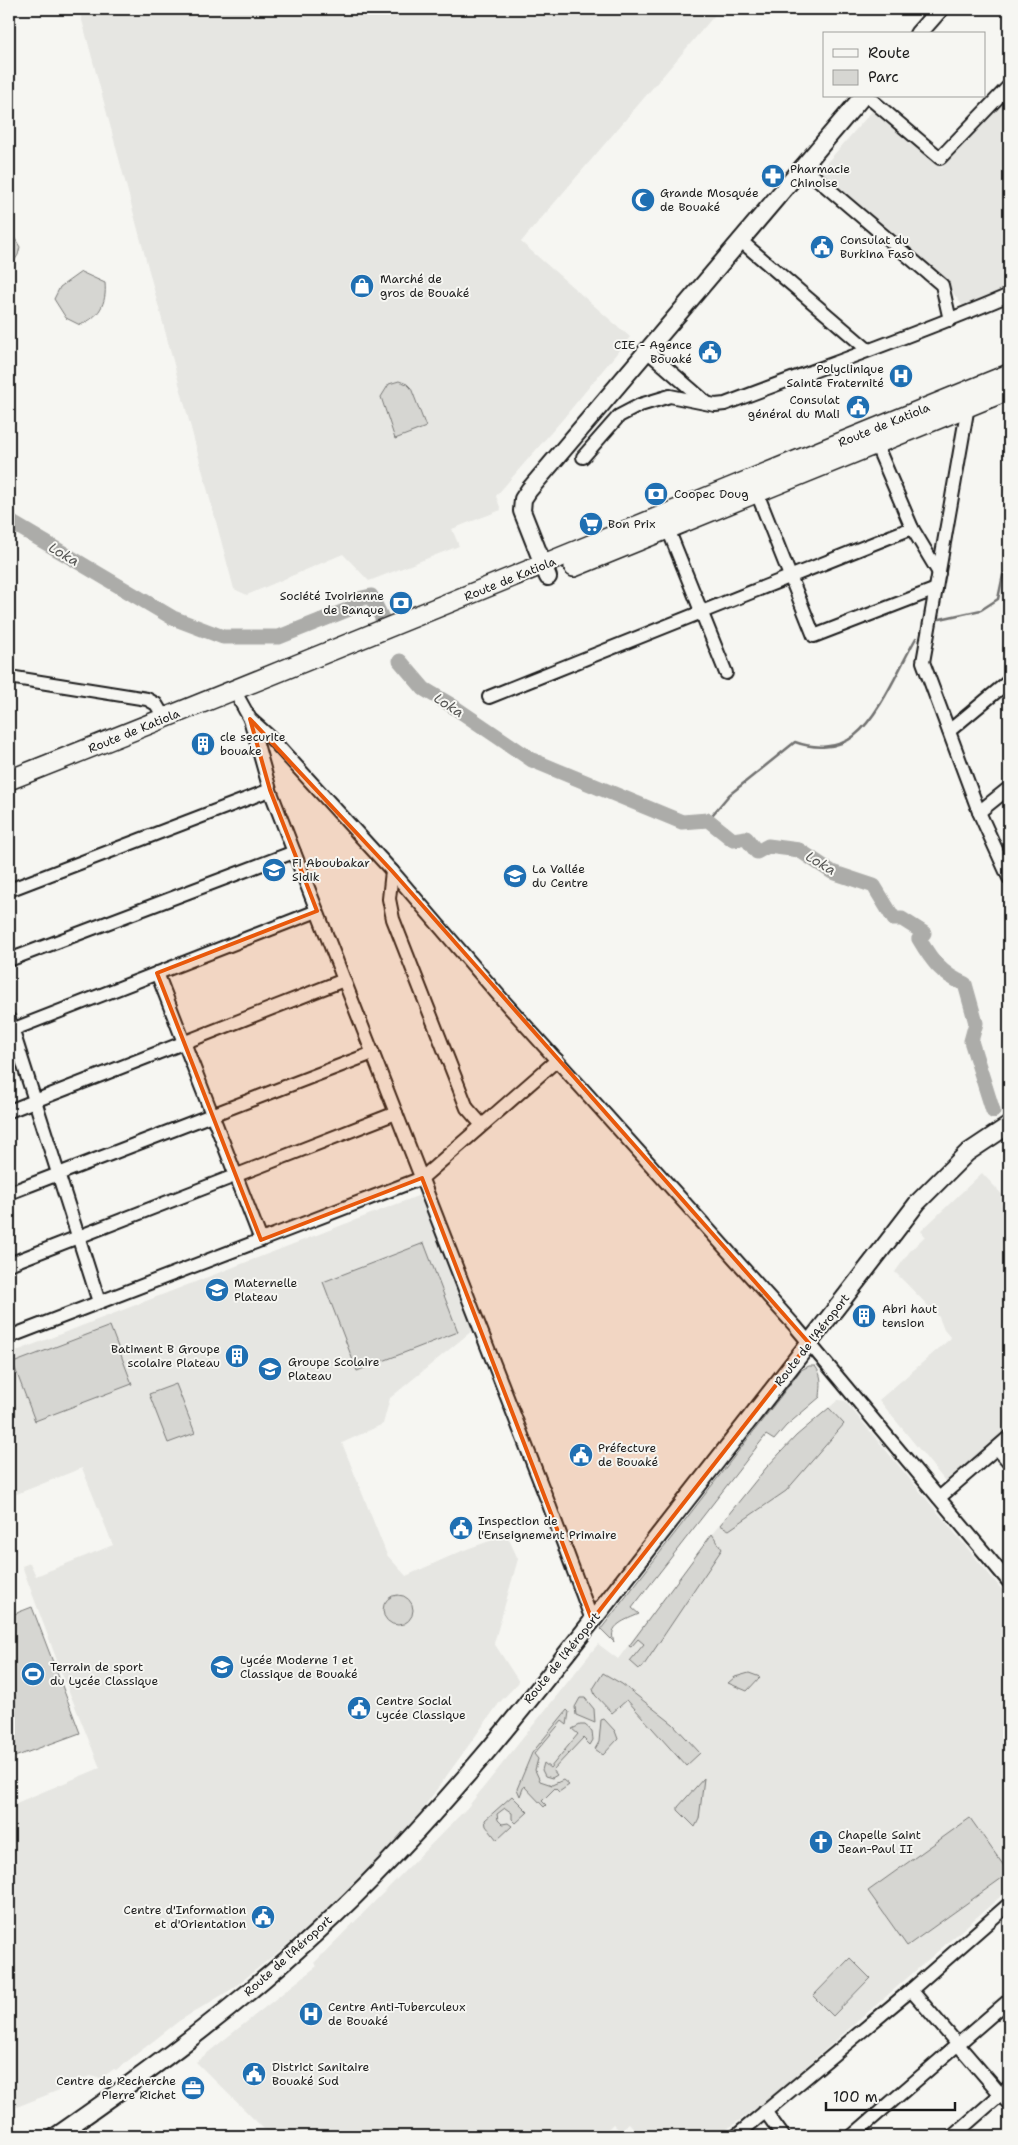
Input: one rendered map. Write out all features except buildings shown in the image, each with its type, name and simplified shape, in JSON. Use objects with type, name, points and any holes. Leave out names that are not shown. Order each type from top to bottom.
[{"type":"highway","name":"Route de Katiola","points":[[9,793],[237,696],[546,571],[755,477],[1009,374]]},
{"type":"highway","name":"Route de Katiola","points":[[546,571],[668,529],[1009,390]]},
{"type":"highway","name":"Route de Katiola","points":[[9,780],[165,719],[237,696]]},
{"type":"main road","points":[[920,32],[940,9]]},
{"type":"main road","points":[[546,571],[522,511],[523,499],[528,490],[861,98]]},
{"type":"main road","name":"Route de l'Aéroport","points":[[56,2136],[76,2130],[251,1990],[314,1934],[382,1868],[450,1795],[592,1620],[918,1202],[967,1153],[1009,1125]]},
{"type":"street","points":[[869,98],[940,158],[1009,86]]},
{"type":"street","points":[[803,167],[942,286],[950,320]]},
{"type":"street","points":[[741,241],[867,349]]},
{"type":"street","points":[[583,457],[619,416],[640,405],[670,396],[708,404],[725,404],[867,349],[950,320],[1009,295]]},
{"type":"street","points":[[647,351],[708,404]]},
{"type":"street","points":[[968,406],[923,662],[979,812],[1009,878]]},
{"type":"street","points":[[876,444],[912,528],[939,573]]},
{"type":"street","points":[[757,493],[815,637],[936,589]]},
{"type":"street","points":[[489,697],[912,528]]},
{"type":"street","points":[[668,529],[726,673]]},
{"type":"street","points":[[9,677],[147,699],[156,704],[165,719]]},
{"type":"street","points":[[949,731],[1009,681]]},
{"type":"street","points":[[237,696],[250,719],[270,790],[545,1494],[592,1620]]},
{"type":"street","points":[[250,719],[269,736],[392,871],[501,998],[809,1343],[1009,1582]]},
{"type":"street","points":[[979,812],[1009,788]]},
{"type":"street","points":[[9,890],[270,790]]},
{"type":"street","points":[[9,960],[294,852]]},
{"type":"street","points":[[392,871],[389,899],[399,937],[467,1108],[482,1124]]},
{"type":"street","points":[[99,1302],[10,1026],[157,973],[317,911]]},
{"type":"street","points":[[157,973],[261,1240]]},
{"type":"street","points":[[9,1111],[344,980]]},
{"type":"street","points":[[9,1193],[372,1053]]},
{"type":"street","points":[[9,1337],[422,1178],[557,1060]]},
{"type":"street","points":[[9,1264],[396,1113]]},
{"type":"street","points":[[939,1498],[1009,1437]]},
{"type":"street","points":[[997,1448],[1009,1462]]},
{"type":"street","points":[[736,2136],[911,1990],[1009,1904]]},
{"type":"street","points":[[911,1990],[958,2045],[1006,2095],[953,2136]]},
{"type":"street","points":[[852,2136],[1009,2000]]},
{"type":"street","points":[[765,2111],[783,2136]]},
{"type":"highlighted area","points":[[250,719],[392,871],[809,1343],[592,1620],[422,1178],[261,1240],[157,973],[317,911],[270,790]]},
{"type":"shaded area","name":"Marché de gros de Bouaké","points":[[79,9],[720,9],[521,242],[630,337],[496,496],[501,510],[452,529],[459,546],[369,581],[343,554],[247,595],[234,589]]},
{"type":"shaded area","points":[[1009,96],[1009,294],[964,308],[945,282],[817,174],[874,109],[942,168]]},
{"type":"shaded area","points":[[982,1173],[1009,1202],[1009,1432],[950,1482],[945,1481],[879,1400],[951,1338],[944,1330],[939,1317],[895,1272],[910,1251],[925,1236],[921,1231]]},
{"type":"shaded area","points":[[420,1195],[473,1330],[390,1398],[383,1424],[342,1443],[387,1555],[406,1576],[464,1550],[507,1535],[518,1559],[494,1643],[519,1682],[500,1702],[419,1814],[375,1862],[308,1928],[232,1989],[179,2021],[116,2070],[114,2069],[100,2079],[91,2076],[75,2081],[72,2085],[9,2110],[9,1806],[100,1768],[62,1674],[22,1566],[30,1563],[36,1576],[113,1545],[82,1468],[9,1497],[9,1354]]},
{"type":"shaded area","points":[[838,1400],[845,1401],[1009,1598],[1009,1889],[763,2104],[717,2136],[641,2136],[629,2123],[620,2131],[613,2124],[601,2136],[271,2136],[196,2062],[317,1966],[314,1963],[467,1808],[598,1644],[618,1659],[712,1534],[766,1468],[796,1436]]},
{"type":"green space","points":[[9,229],[20,247],[18,255],[9,269]]},
{"type":"green space","points":[[81,272],[105,283],[105,297],[97,314],[80,325],[66,318],[54,299],[60,287]]},
{"type":"green space","points":[[399,381],[411,388],[426,427],[395,439],[381,397],[389,384]]},
{"type":"green space","points":[[424,1243],[458,1332],[357,1371],[323,1282]]},
{"type":"green space","points":[[110,1326],[132,1384],[35,1421],[13,1363]]},
{"type":"green space","points":[[809,1366],[815,1366],[819,1373],[821,1381],[820,1397],[786,1426],[774,1440],[766,1435],[632,1608],[639,1614],[615,1627],[613,1631],[614,1642],[601,1629],[801,1370]]},
{"type":"green space","points":[[176,1384],[195,1433],[168,1443],[149,1394]]},
{"type":"green space","points":[[829,1408],[844,1424],[786,1491],[729,1530],[720,1525],[766,1468],[796,1436]]},
{"type":"green space","points":[[712,1534],[722,1549],[642,1668],[639,1669],[630,1661],[644,1644],[638,1639],[631,1647],[629,1646]]},
{"type":"green space","points":[[398,1595],[404,1596],[412,1604],[412,1616],[404,1624],[398,1625],[392,1624],[384,1616],[383,1610],[384,1604],[392,1596]]},
{"type":"green space","name":"Terrain de sport du Lycée Classique","points":[[32,1607],[80,1733],[9,1759],[9,1616]]},
{"type":"green space","points":[[603,1673],[622,1684],[673,1724],[700,1753],[686,1766],[627,1700],[612,1713],[595,1695],[593,1689]]},
{"type":"green space","points":[[749,1673],[760,1677],[747,1691],[728,1683],[735,1677]]},
{"type":"green space","points":[[580,1698],[585,1698],[594,1709],[595,1723],[576,1715],[575,1707]]},
{"type":"green space","points":[[567,1710],[569,1712],[567,1725],[562,1721],[534,1754],[538,1759],[535,1770],[540,1781],[552,1785],[563,1780],[569,1785],[559,1792],[555,1788],[542,1801],[546,1805],[544,1807],[524,1786],[520,1796],[517,1789],[532,1753]]},
{"type":"green space","points":[[604,1719],[615,1731],[618,1739],[603,1755],[595,1749],[599,1742],[601,1720]]},
{"type":"green space","points":[[585,1725],[592,1731],[593,1740],[590,1745],[583,1738],[553,1770],[557,1775],[552,1778],[545,1776],[542,1770],[544,1763],[550,1768],[578,1734],[572,1729]]},
{"type":"green space","points":[[704,1778],[699,1819],[695,1827],[678,1810],[678,1807]]},
{"type":"green space","points":[[512,1796],[528,1812],[516,1823],[512,1819],[512,1813],[505,1808],[497,1814],[498,1820],[502,1824],[508,1823],[512,1826],[497,1840],[486,1826],[485,1820]]},
{"type":"green space","points":[[970,1818],[1009,1873],[907,1946],[868,1891]]},
{"type":"green space","points":[[850,1958],[870,1978],[833,2016],[813,1996]]},
{"type":"waterway","name":"Loka","points":[[9,521],[173,618],[223,637],[279,637],[347,610],[362,598],[371,596],[383,620]]},
{"type":"waterway","points":[[940,619],[981,610],[998,599],[1003,575],[1009,568]]},
{"type":"waterway","points":[[708,820],[729,795],[795,742],[818,747],[841,743],[854,736],[872,717],[916,638]]},
{"type":"waterway","name":"Loka","points":[[400,661],[424,689],[532,760],[682,822],[708,820],[733,840],[746,838],[757,852],[768,846],[799,850],[832,872],[874,886],[894,919],[902,919],[924,933],[919,939],[928,954],[943,971],[965,984],[976,1023],[971,1041],[993,1111]]},
{"type":"place","name":"Pharmacie Chinoise","points":[[773,176]]},
{"type":"place","name":"Grande Mosquée de Bouaké","points":[[643,200]]},
{"type":"place","name":"Consulat du Burkina Faso","points":[[822,247]]},
{"type":"place","name":"Marché de gros de Bouaké","points":[[362,286]]},
{"type":"place","name":"CIE - Agence Bouaké","points":[[710,352]]},
{"type":"place","name":"Polyclinique Sainte Fraternité","points":[[901,376]]},
{"type":"place","name":"Consulat général du Mali","points":[[858,407]]},
{"type":"place","name":"Coopec Doug","points":[[656,494]]},
{"type":"place","name":"Bon Prix","points":[[591,524]]},
{"type":"place","name":"Société Ivoirienne de Banque","points":[[401,603]]},
{"type":"place","name":"cle securite bouake","points":[[203,744]]},
{"type":"place","name":"Fi Aboubakar Sidik","points":[[274,870]]},
{"type":"place","name":"La Vallée du Centre","points":[[515,876]]},
{"type":"place","name":"Maternelle Plateau","points":[[217,1290]]},
{"type":"place","name":"Abri haut tension","points":[[864,1316]]},
{"type":"place","name":"Batiment B Groupe scolaire Plateau","points":[[237,1356]]},
{"type":"place","name":"Groupe Scolaire Plateau","points":[[270,1369]]},
{"type":"place","name":"Préfecture de Bouaké","points":[[581,1455]]},
{"type":"place","name":"Inspection de l'Enseignement Primaire","points":[[461,1528]]},
{"type":"place","name":"Lycée Moderne 1 et Classique de Bouaké","points":[[222,1667]]},
{"type":"place","name":"Terrain de sport du Lycée Classique","points":[[33,1674]]},
{"type":"place","name":"Centre Social Lycée Classique","points":[[359,1708]]},
{"type":"place","name":"Chapelle Saint Jean-Paul II","points":[[821,1842]]},
{"type":"place","name":"Centre d'Information et d'Orientation","points":[[263,1917]]},
{"type":"place","name":"Centre Anti-Tuberculeux de Bouaké","points":[[311,2014]]},
{"type":"place","name":"District Sanitaire Bouaké Sud","points":[[254,2074]]},
{"type":"place","name":"Centre de Recherche Pierre Richet","points":[[193,2088]]}]
